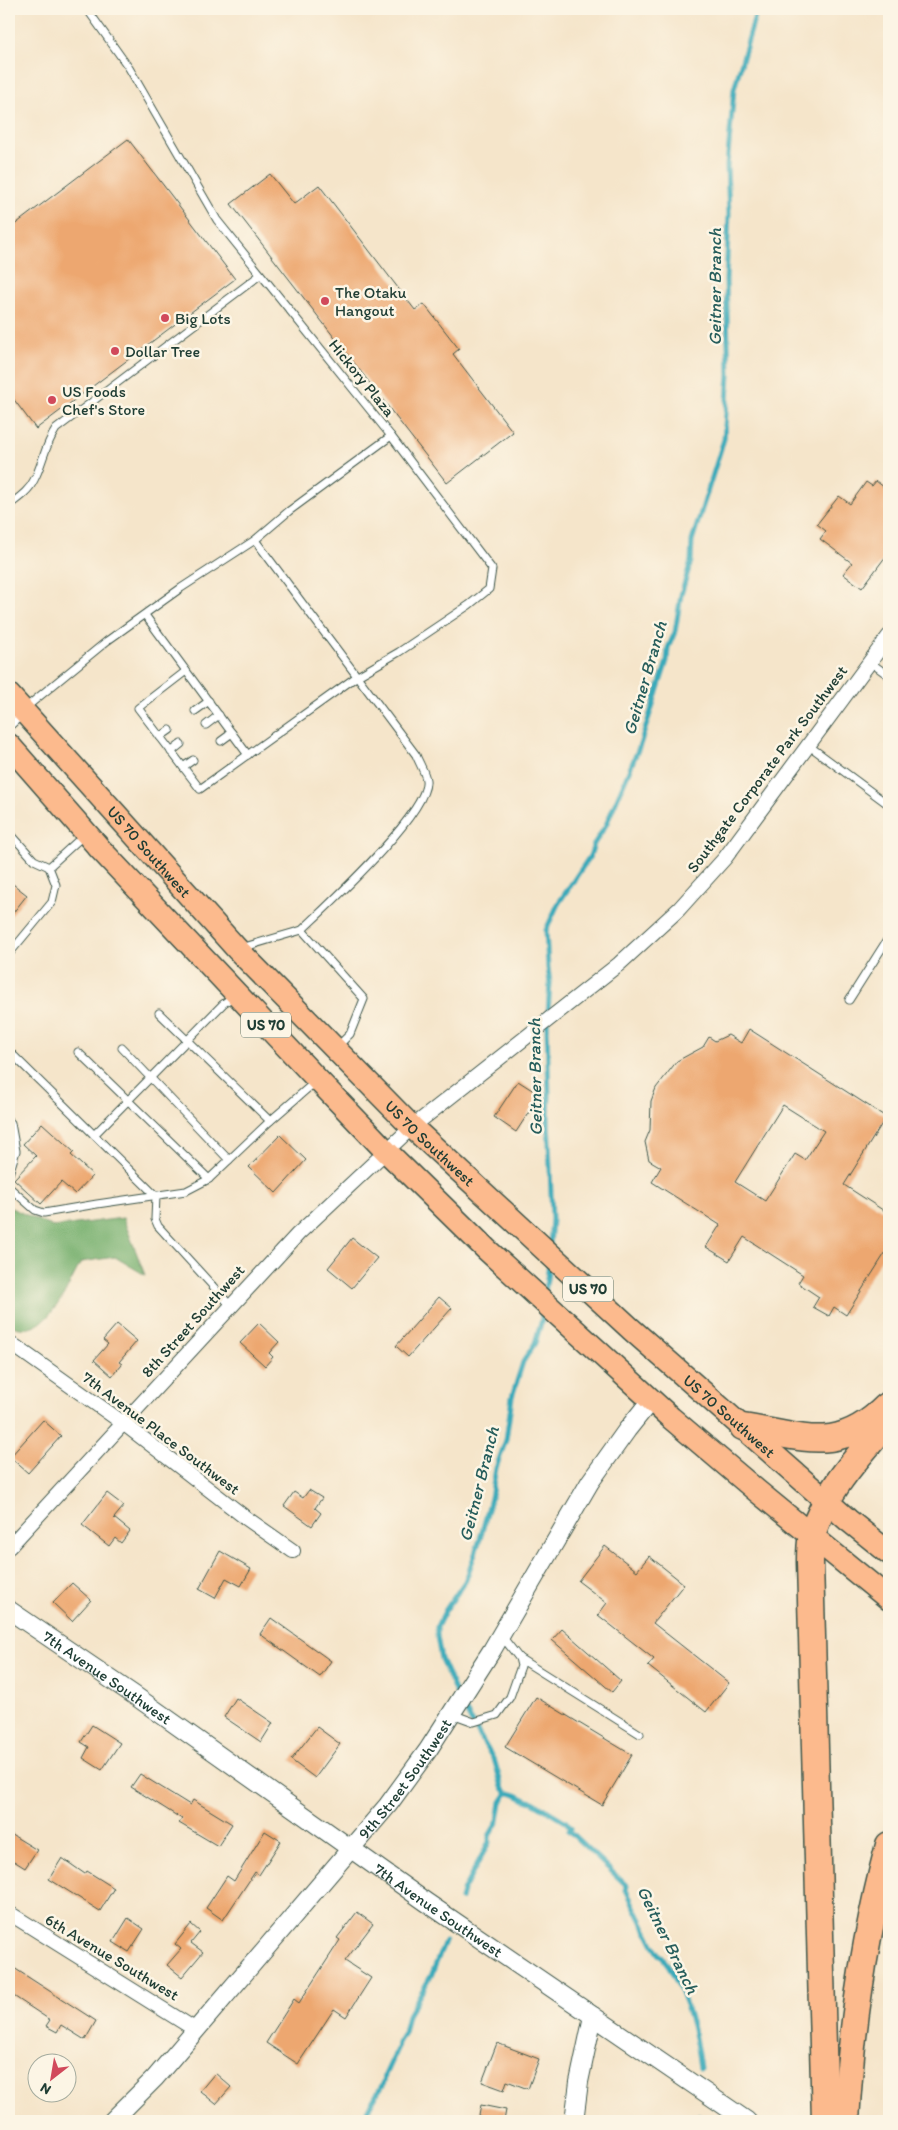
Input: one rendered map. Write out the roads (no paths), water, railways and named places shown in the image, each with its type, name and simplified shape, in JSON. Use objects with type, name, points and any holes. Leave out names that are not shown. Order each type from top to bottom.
[{"type":"highway","points":[[743,1427],[796,1438],[834,1438],[867,1423],[889,1403]]},
{"type":"highway","points":[[825,2121],[810,1562],[812,1537],[826,1500],[841,1477],[889,1420]]},
{"type":"highway","points":[[846,2121],[851,2059],[868,1940],[889,1845]]},
{"type":"main road","name":"US 70 Southwest","points":[[13,709],[237,949],[412,1127],[631,1329],[889,1553]]},
{"type":"main road","name":"US 70 Southwest","points":[[9,745],[86,833],[317,1080],[486,1249],[651,1400],[812,1537],[889,1599]]},
{"type":"street","name":"Southgate Corporate Park Southwest","points":[[412,1127],[619,964],[679,910],[725,858],[889,636]]},
{"type":"street","name":"8th Street Southwest","points":[[9,1547],[230,1305],[298,1234],[412,1127]]},
{"type":"street","name":"7th Avenue Place Southwest","points":[[9,1342],[123,1423],[246,1518],[293,1551]]},
{"type":"street","name":"9th Street Southwest","points":[[112,2121],[155,2078],[388,1806],[428,1750],[501,1635],[590,1482],[651,1400]]},
{"type":"street","name":"7th Avenue Southwest","points":[[9,1610],[134,1695],[351,1849],[747,2121]]},
{"type":"street","name":"6th Avenue Southwest","points":[[9,1913],[196,2030]]},
{"type":"street","points":[[574,2121],[579,2082],[593,2016]]},
{"type":"lane","name":"Hickory Plaza","points":[[13,709],[181,588],[255,540],[289,510],[391,436],[217,220],[129,68],[86,9]]},
{"type":"lane","points":[[9,505],[22,495],[34,481],[47,442],[56,429],[260,274]]},
{"type":"lane","points":[[186,671],[138,708],[200,789],[356,676],[399,652],[469,605],[489,589],[492,569],[391,436]]},
{"type":"lane","points":[[237,949],[302,930],[401,829],[421,800],[426,781],[416,755],[255,540]]},
{"type":"lane","points":[[145,615],[248,755]]},
{"type":"lane","points":[[870,662],[889,676]]},
{"type":"lane","points":[[196,711],[209,701]]},
{"type":"lane","points":[[206,725],[219,715]]},
{"type":"lane","points":[[160,737],[170,730]]},
{"type":"lane","points":[[221,741],[232,733]]},
{"type":"lane","points":[[171,752],[181,744]]},
{"type":"lane","points":[[808,745],[889,804]]},
{"type":"lane","points":[[183,767],[193,760]]},
{"type":"lane","points":[[9,832],[34,860],[41,865],[49,867]]},
{"type":"lane","points":[[49,867],[86,833]]},
{"type":"lane","points":[[9,954],[52,902],[56,885],[49,867]]},
{"type":"lane","points":[[302,930],[364,999],[350,1034],[335,1050]]},
{"type":"lane","points":[[849,1000],[889,937]]},
{"type":"lane","points":[[94,1135],[223,1004],[237,994]]},
{"type":"lane","points":[[159,1013],[270,1121]]},
{"type":"lane","points":[[122,1048],[229,1160]]},
{"type":"lane","points":[[9,1051],[156,1196],[155,1219],[158,1226],[230,1305]]},
{"type":"lane","points":[[78,1052],[209,1179]]},
{"type":"lane","points":[[9,1187],[35,1210],[44,1214],[186,1191],[209,1179],[270,1121],[317,1080]]},
{"type":"lane","points":[[9,1121],[16,1151],[9,1174]]},
{"type":"lane","points":[[501,1635],[519,1658],[640,1734]]},
{"type":"lane","points":[[452,1713],[474,1722],[497,1715],[510,1697],[521,1666],[519,1658]]},
{"type":"waterway","name":"Geitner Branch","points":[[550,1245],[552,1219],[547,1028],[550,983],[546,930],[558,904],[590,856],[594,844],[606,825],[640,745],[667,661],[668,648],[675,632],[681,595],[691,561],[692,541],[724,439],[729,375],[726,280],[729,214],[727,166],[734,89],[757,9]]},
{"type":"waterway","name":"Geitner Branch","points":[[545,1294],[549,1263]]},
{"type":"waterway","name":"Geitner Branch","points":[[458,1697],[441,1659],[437,1627],[445,1611],[466,1580],[480,1539],[491,1498],[496,1468],[506,1440],[512,1397],[523,1362],[535,1343],[542,1320],[542,1310]]},
{"type":"waterway","name":"Geitner Branch","points":[[462,1705],[495,1762],[502,1787],[507,1793],[533,1802],[566,1822],[571,1828],[569,1831],[627,1886],[626,1890],[656,1949],[670,1968],[681,1992],[693,2029],[700,2068]]},
{"type":"waterway","points":[[461,1899],[463,1891],[489,1842],[489,1836],[498,1821],[501,1802],[507,1793]]},
{"type":"waterway","points":[[361,2121],[384,2082],[398,2043],[404,2033],[408,2015],[431,1976],[445,1941]]},
{"type":"waterway","name":"Geitner Branch","points":[[698,2116],[698,2121]]},
{"type":"place","name":"The Otaku Hangout","points":[[325,301]]},
{"type":"place","name":"Big Lots","points":[[165,318]]},
{"type":"place","name":"Dollar Tree","points":[[115,351]]},
{"type":"place","name":"US Foods Chef's Store","points":[[52,400]]}]
